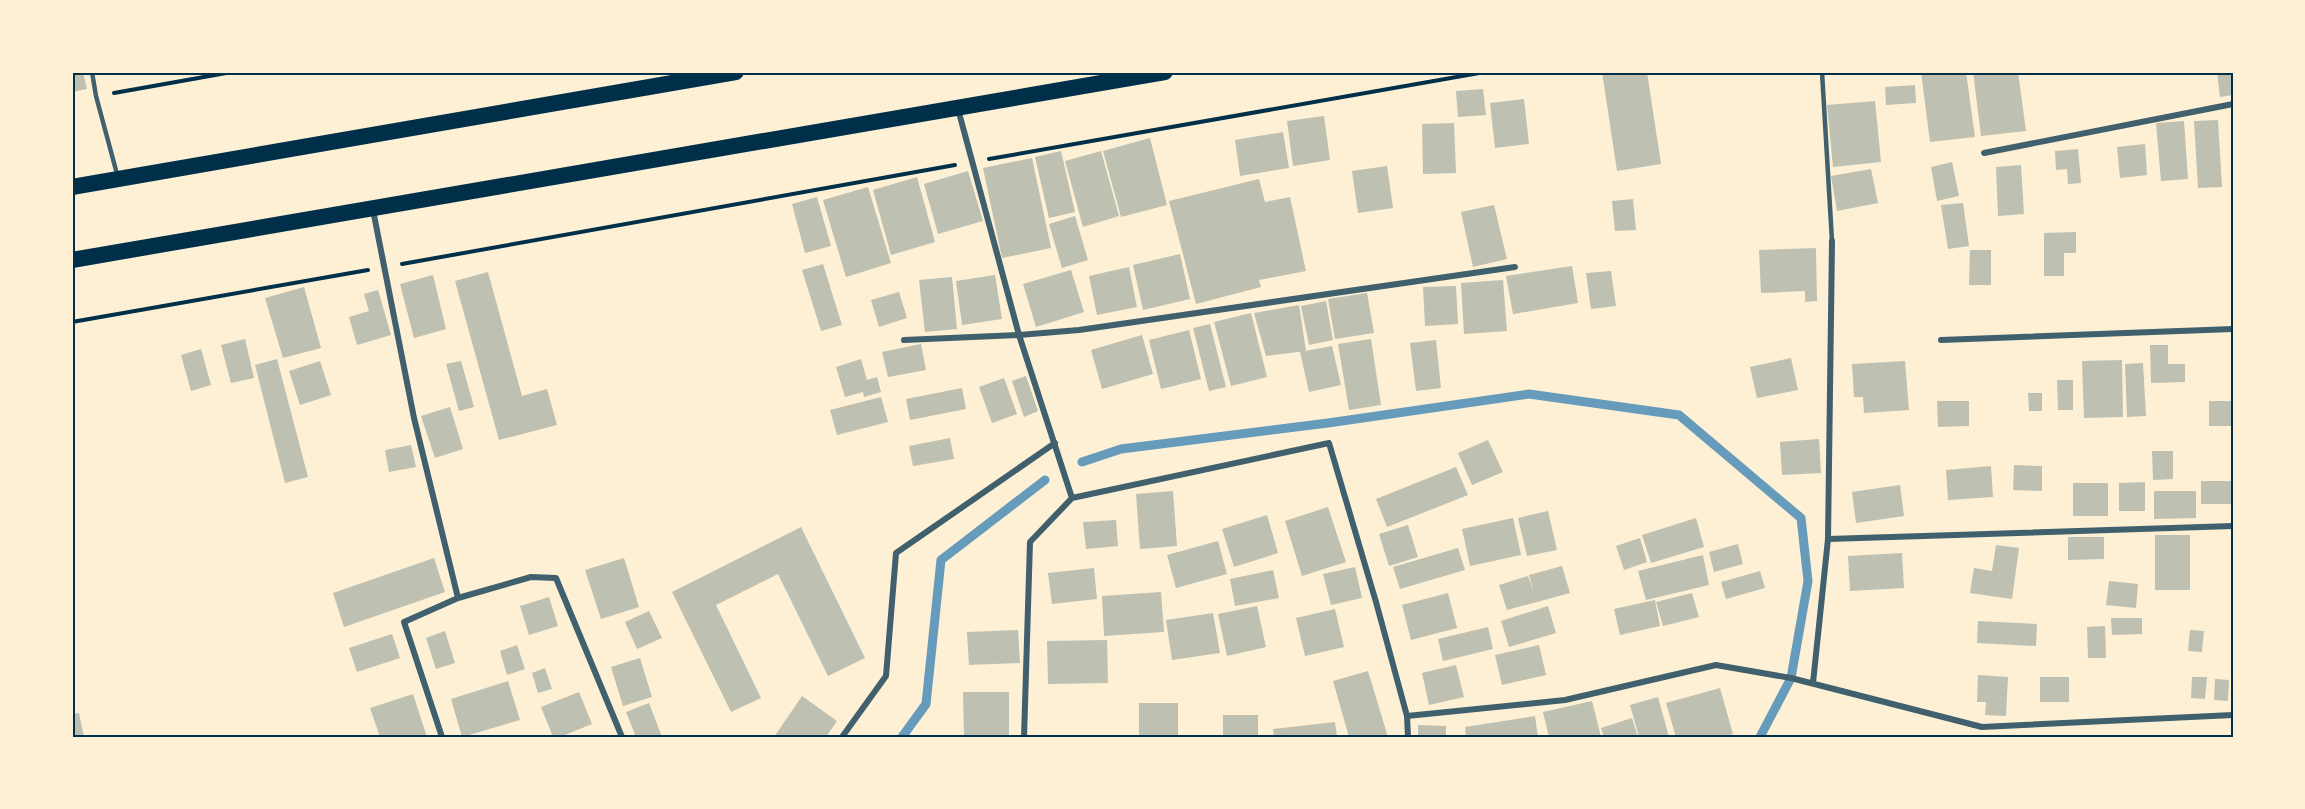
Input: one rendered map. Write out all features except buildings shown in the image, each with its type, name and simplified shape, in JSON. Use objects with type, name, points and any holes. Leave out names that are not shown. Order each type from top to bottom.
[{"type":"highway","points":[[72,187],[736,72]]},
{"type":"highway","points":[[72,260],[1165,72]]},
{"type":"street","points":[[1983,153],[2233,104]]},
{"type":"street","points":[[957,107],[1019,335],[1072,498]]},
{"type":"street","points":[[373,208],[414,418],[459,598]]},
{"type":"street","points":[[1813,683],[1828,539],[1832,241]]},
{"type":"street","points":[[904,340],[1080,330],[1515,267]]},
{"type":"street","points":[[1941,340],[2233,328]]},
{"type":"street","points":[[842,737],[886,676],[896,553],[1055,443]]},
{"type":"street","points":[[1024,737],[1030,542],[1072,498],[1329,443],[1407,716],[1408,737]]},
{"type":"street","points":[[1828,539],[2233,526]]},
{"type":"street","points":[[442,737],[404,622],[459,598],[531,577],[556,578],[622,737]]},
{"type":"street","points":[[1407,716],[1565,700],[1716,665],[1813,683],[1982,727],[2233,715]]},
{"type":"lane","points":[[92,72],[96,96],[118,178]]},
{"type":"lane","points":[[1822,72],[1832,241]]},
{"type":"path","points":[[96,96],[232,72]]},
{"type":"path","points":[[72,322],[1485,72]]},
{"type":"waterway","points":[[1082,462],[1121,449],[1328,423],[1529,394],[1679,415],[1801,518],[1808,581],[1791,678],[1760,737]]},
{"type":"waterway","points":[[902,737],[926,704],[941,560],[1045,480]]}]
